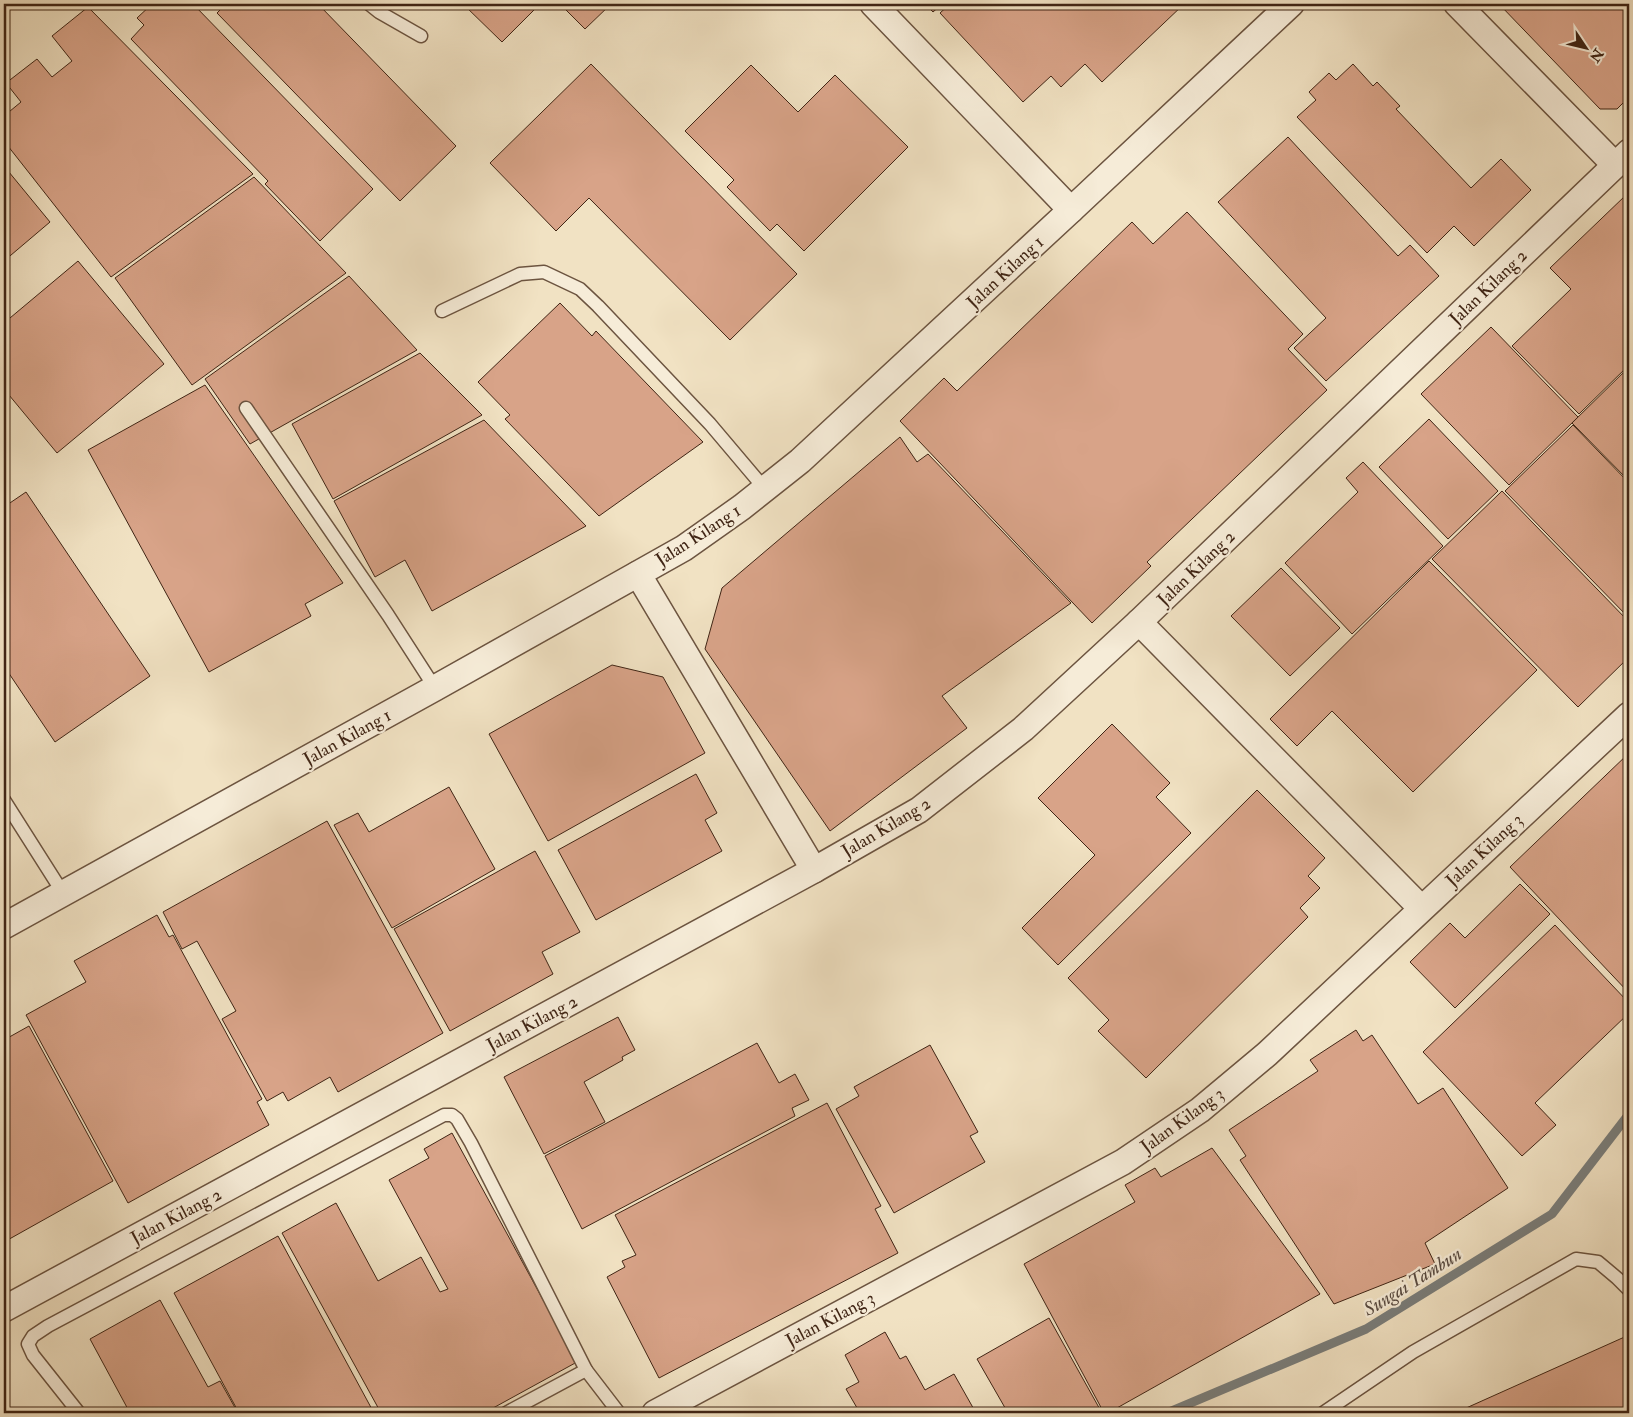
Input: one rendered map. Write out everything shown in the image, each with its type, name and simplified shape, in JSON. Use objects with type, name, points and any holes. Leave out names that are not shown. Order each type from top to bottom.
[{"type":"street","points":[[873,4],[1071,210]]},
{"type":"street","name":"Jalan Kilang 1","points":[[4,926],[684,548],[742,507],[800,461],[1291,4]]},
{"type":"street","points":[[1457,4],[1622,158]]},
{"type":"street","name":"Jalan Kilang 2","points":[[4,1309],[814,870],[919,810],[1024,729],[1139,622],[1622,158]]},
{"type":"street","points":[[638,574],[814,870]]},
{"type":"street","points":[[1139,622],[1421,908]]},
{"type":"street","name":"Jalan Kilang 3","points":[[655,1413],[1123,1162],[1200,1110],[1267,1054],[1629,715]]},
{"type":"lane","points":[[369,4],[379,12],[421,36]]},
{"type":"lane","points":[[442,311],[520,274],[544,272],[580,289],[710,424],[765,489]]},
{"type":"lane","points":[[246,408],[388,615],[435,688]]},
{"type":"lane","points":[[4,800],[64,892]]},
{"type":"lane","points":[[78,1413],[33,1356],[28,1344],[32,1336],[56,1321],[444,1115],[452,1115],[457,1119],[586,1370],[619,1413]]},
{"type":"lane","points":[[1323,1413],[1413,1352],[1576,1258],[1598,1262],[1629,1290]]},
{"type":"lane","points":[[506,1413],[586,1370]]},
{"type":"building","points":[[152,4],[193,4],[373,189],[320,241],[265,184],[268,181],[131,39],[144,25],[137,18]]},
{"type":"building","points":[[226,4],[318,4],[456,146],[400,201],[217,13]]},
{"type":"building","points":[[463,4],[540,4],[502,42]]},
{"type":"building","points":[[560,4],[611,4],[585,29]]},
{"type":"building","points":[[925,4],[942,4],[933,12]]},
{"type":"building","points":[[950,4],[1184,4],[1102,82],[1085,64],[1061,87],[1051,76],[1023,102],[940,13]]},
{"type":"building","points":[[1499,4],[1629,4],[1629,97],[1617,109],[1600,109]]},
{"type":"building","points":[[88,7],[253,174],[111,277],[4,141],[4,116],[21,102],[6,83],[37,59],[52,77],[72,61],[52,36]]},
{"type":"building","points":[[591,64],[797,274],[730,340],[589,198],[556,231],[490,163]]},
{"type":"building","points":[[1353,64],[1373,86],[1377,82],[1400,106],[1396,109],[1471,188],[1501,159],[1531,190],[1474,246],[1454,226],[1427,253],[1297,117],[1316,100],[1309,92],[1329,73],[1336,80]]},
{"type":"building","points":[[751,65],[798,112],[835,75],[908,147],[804,251],[777,224],[770,231],[727,187],[734,180],[685,131]]},
{"type":"building","points":[[1288,137],[1398,256],[1410,245],[1439,276],[1326,381],[1294,348],[1326,318],[1218,202]]},
{"type":"building","points":[[4,166],[50,222],[4,261]]},
{"type":"building","points":[[254,177],[346,273],[192,385],[115,278]]},
{"type":"building","points":[[1626,195],[1629,199],[1629,365],[1579,414],[1512,346],[1571,289],[1550,268]]},
{"type":"building","points":[[1187,212],[1303,334],[1288,349],[1327,390],[1147,562],[1151,566],[1092,623],[900,421],[944,378],[957,391],[1132,222],[1153,244]]},
{"type":"building","points":[[78,261],[164,364],[57,453],[4,389],[4,323]]},
{"type":"building","points":[[349,276],[417,350],[250,444],[205,379]]},
{"type":"building","points":[[560,303],[592,336],[596,331],[703,442],[599,516],[505,419],[510,415],[478,382]]},
{"type":"building","points":[[1491,327],[1578,417],[1509,485],[1421,394]]},
{"type":"building","points":[[420,353],[482,415],[333,499],[292,424]]},
{"type":"building","points":[[1629,367],[1629,481],[1572,423]]},
{"type":"building","points":[[205,385],[343,583],[305,604],[311,616],[209,672],[88,450]]},
{"type":"building","points":[[1429,419],[1498,491],[1448,539],[1379,467]]},
{"type":"building","points":[[484,420],[586,526],[432,611],[405,560],[375,577],[334,501]]},
{"type":"building","points":[[1573,425],[1629,483],[1629,618],[1505,491]]},
{"type":"building","points":[[900,437],[917,462],[928,454],[1071,603],[942,696],[967,728],[830,831],[705,649],[722,588]]},
{"type":"building","points":[[1363,462],[1443,546],[1352,634],[1285,563],[1358,492],[1346,478]]},
{"type":"building","points":[[1502,491],[1629,622],[1629,657],[1578,707],[1432,559]]},
{"type":"building","points":[[26,492],[150,676],[55,742],[4,666],[4,507]]},
{"type":"building","points":[[1429,561],[1537,670],[1413,792],[1332,711],[1297,746],[1270,719]]},
{"type":"building","points":[[1281,568],[1340,628],[1290,676],[1231,616]]},
{"type":"building","points":[[612,665],[663,677],[705,753],[548,841],[489,734]]},
{"type":"building","points":[[1112,724],[1170,783],[1156,797],[1191,833],[1058,965],[1022,928],[1095,855],[1038,798]]},
{"type":"building","points":[[1629,753],[1629,993],[1510,867]]},
{"type":"building","points":[[696,774],[717,813],[705,820],[722,851],[596,920],[558,850]]},
{"type":"building","points":[[449,787],[495,869],[392,928],[334,825],[358,813],[369,832]]},
{"type":"building","points":[[1257,790],[1325,858],[1308,876],[1320,888],[1300,908],[1308,917],[1146,1078],[1098,1031],[1109,1020],[1068,978]]},
{"type":"building","points":[[327,821],[443,1033],[338,1092],[330,1077],[288,1101],[283,1092],[267,1101],[222,1019],[236,1011],[197,941],[182,949],[163,912]]},
{"type":"building","points":[[535,851],[580,932],[542,952],[553,974],[450,1031],[394,929]]},
{"type":"building","points":[[1520,884],[1550,914],[1455,1008],[1410,962],[1450,923],[1465,938]]},
{"type":"building","points":[[157,915],[169,937],[173,935],[262,1099],[257,1102],[269,1125],[128,1203],[26,1015],[86,982],[74,961]]},
{"type":"building","points":[[1555,925],[1629,1003],[1629,1013],[1535,1103],[1556,1125],[1522,1156],[1423,1052]]},
{"type":"building","points":[[618,1017],[635,1050],[622,1057],[623,1060],[584,1082],[605,1122],[544,1154],[504,1077]]},
{"type":"building","points":[[29,1026],[113,1181],[4,1242],[4,1040]]},
{"type":"building","points":[[1356,1030],[1363,1041],[1372,1035],[1418,1104],[1443,1088],[1508,1188],[1425,1243],[1435,1264],[1334,1304],[1240,1160],[1246,1156],[1229,1130],[1318,1071],[1310,1060]]},
{"type":"building","points":[[757,1043],[779,1083],[795,1074],[809,1100],[792,1108],[795,1116],[582,1229],[545,1156]]},
{"type":"building","points":[[930,1045],[978,1132],[970,1136],[985,1162],[894,1213],[836,1109],[859,1096],[854,1087]]},
{"type":"building","points":[[827,1103],[881,1206],[875,1209],[898,1253],[659,1378],[607,1277],[625,1267],[622,1261],[636,1255],[615,1215]]},
{"type":"building","points":[[452,1133],[577,1362],[484,1413],[381,1413],[282,1233],[336,1203],[378,1281],[421,1257],[440,1292],[448,1289],[389,1180],[429,1158],[424,1149]]},
{"type":"building","points":[[1212,1148],[1320,1294],[1108,1413],[1104,1413],[1024,1264],[1135,1202],[1125,1185],[1155,1168],[1161,1177]]},
{"type":"building","points":[[278,1236],[374,1413],[239,1413],[174,1293]]},
{"type":"building","points":[[160,1300],[208,1387],[220,1381],[238,1413],[130,1413],[90,1339]]},
{"type":"building","points":[[1049,1318],[1102,1413],[1008,1413],[977,1359]]},
{"type":"building","points":[[885,1332],[900,1359],[906,1356],[925,1390],[954,1374],[976,1413],[860,1413],[846,1389],[859,1382],[845,1355]]},
{"type":"building","points":[[1629,1335],[1629,1413],[1455,1413]]},
{"type":"waterway","name":"Sungai Tambun","points":[[1167,1413],[1366,1329],[1552,1214],[1629,1114]]}]
